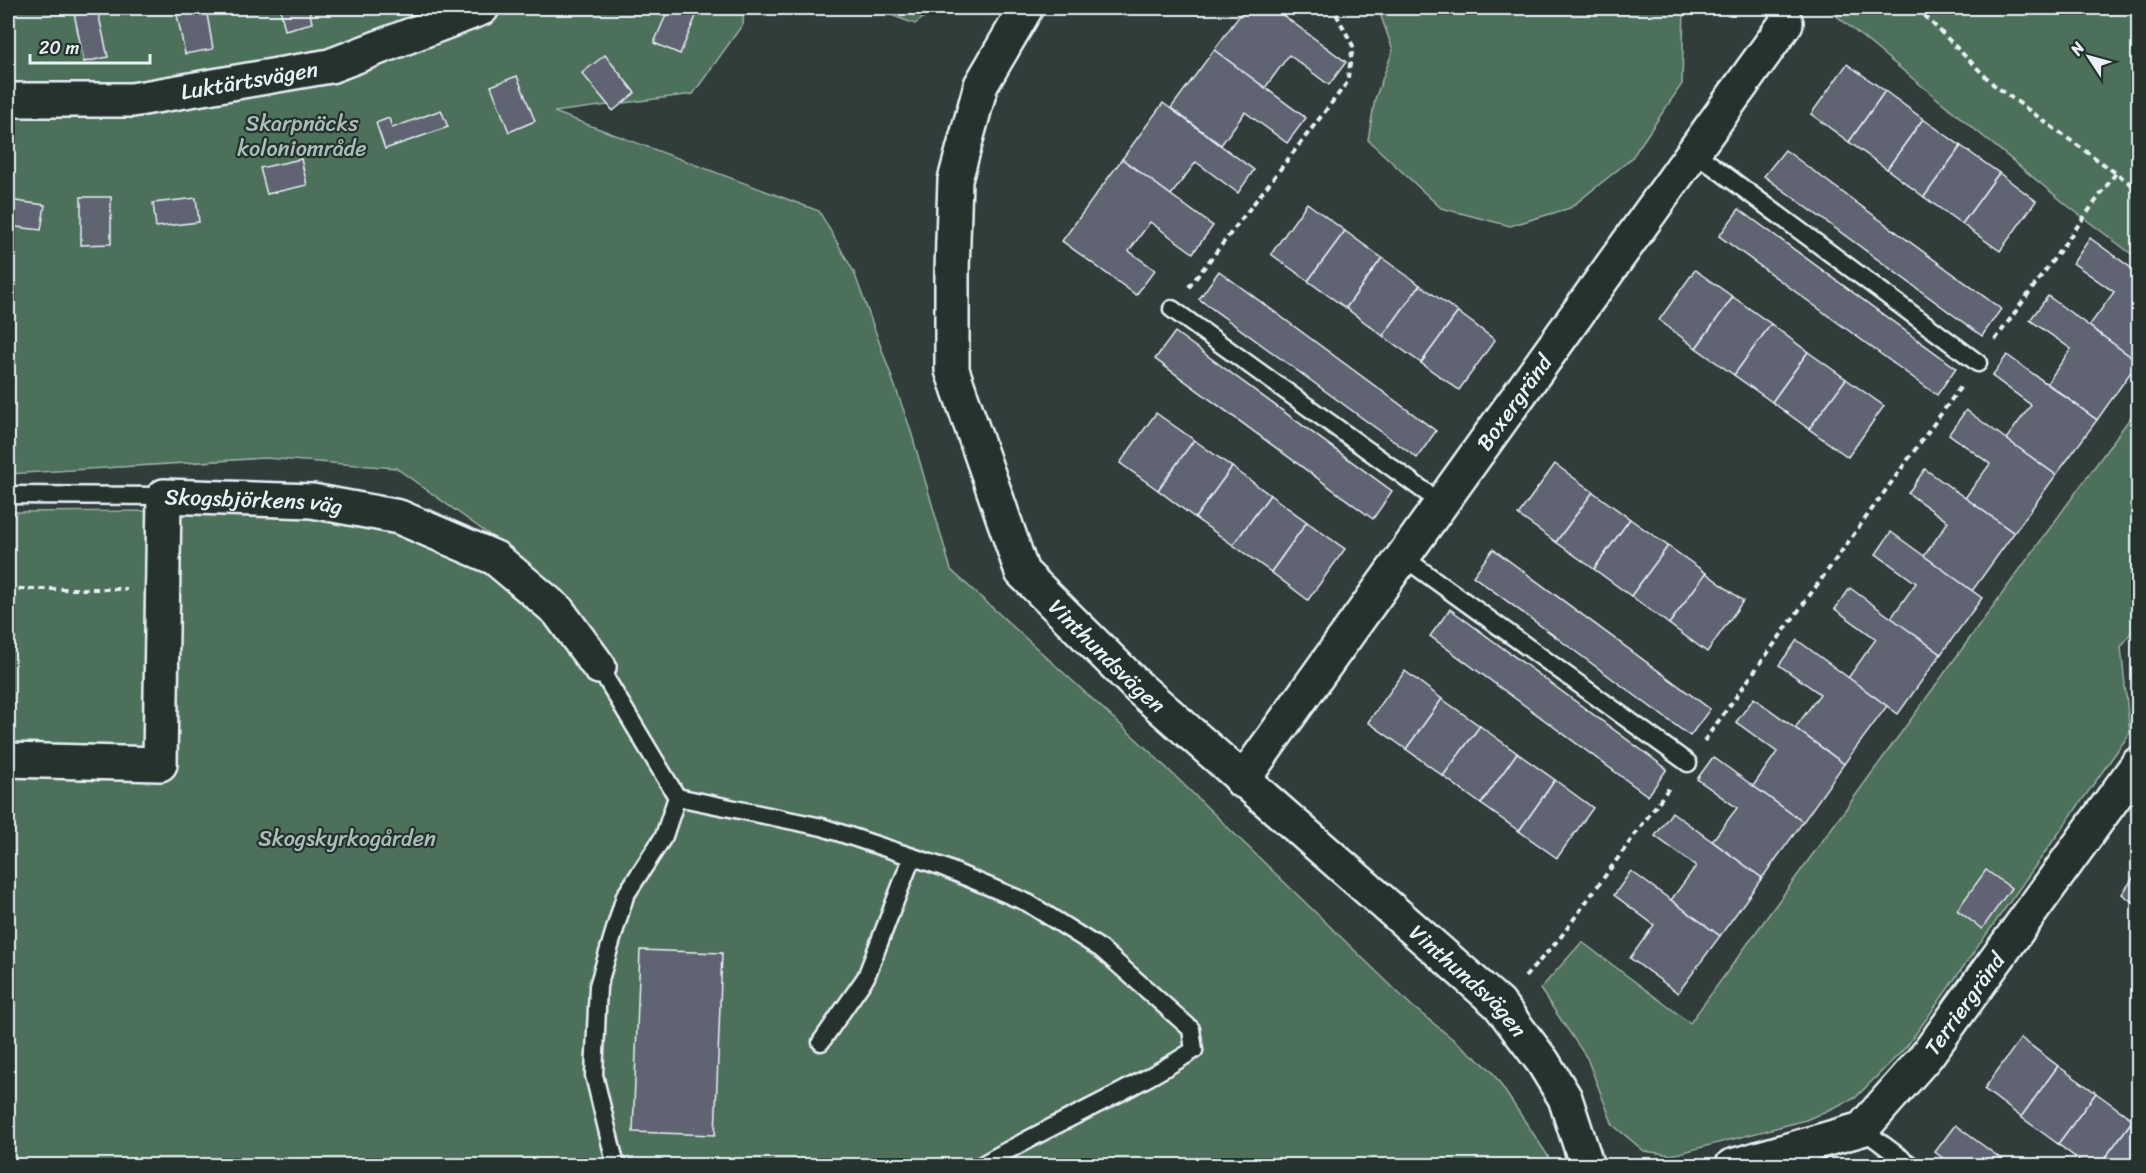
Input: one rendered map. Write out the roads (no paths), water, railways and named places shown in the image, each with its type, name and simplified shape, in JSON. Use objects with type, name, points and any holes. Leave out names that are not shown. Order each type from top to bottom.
[{"type":"street","name":"Luktärtsvägen","points":[[8,100],[132,100],[330,66],[482,8]]},
{"type":"street","name":"Vinthundsvägen","points":[[1026,8],[981,85],[956,180],[952,271],[952,370],[1022,572],[1139,688],[1242,781],[1499,1004],[1544,1062],[1565,1098],[1587,1166]]},
{"type":"street","name":"Boxergränd","points":[[1242,781],[1694,152],[1785,16]]},
{"type":"street","name":"Skogsbjörkens väg","points":[[8,760],[160,764],[164,496],[312,501],[399,517],[495,558],[558,611],[599,667]]},
{"type":"street","name":"Terriergränd","points":[[1862,1129],[1927,1055],[2139,764]]},
{"type":"street","points":[[1732,1166],[1862,1129]]},
{"type":"lane","points":[[1694,152],[1978,363]]},
{"type":"lane","points":[[1172,309],[1442,503]]},
{"type":"lane","points":[[8,495],[164,496]]},
{"type":"lane","points":[[1403,556],[1688,763]]},
{"type":"lane","points":[[599,667],[677,797],[822,827],[940,866],[1028,903],[1101,950],[1191,1029],[1194,1050],[1178,1061],[1021,1142],[980,1166]]},
{"type":"lane","points":[[616,1166],[594,1075],[598,986],[625,896],[664,836],[677,797]]},
{"type":"lane","points":[[821,1042],[866,976],[912,856]]},
{"type":"lane","points":[[1862,1129],[1912,1166]]},
{"type":"park label","name":"Skarpnäcks koloniområde","points":[[302,136]]},
{"type":"park label","name":"Skogskyrkogården","points":[[347,838]]}]
